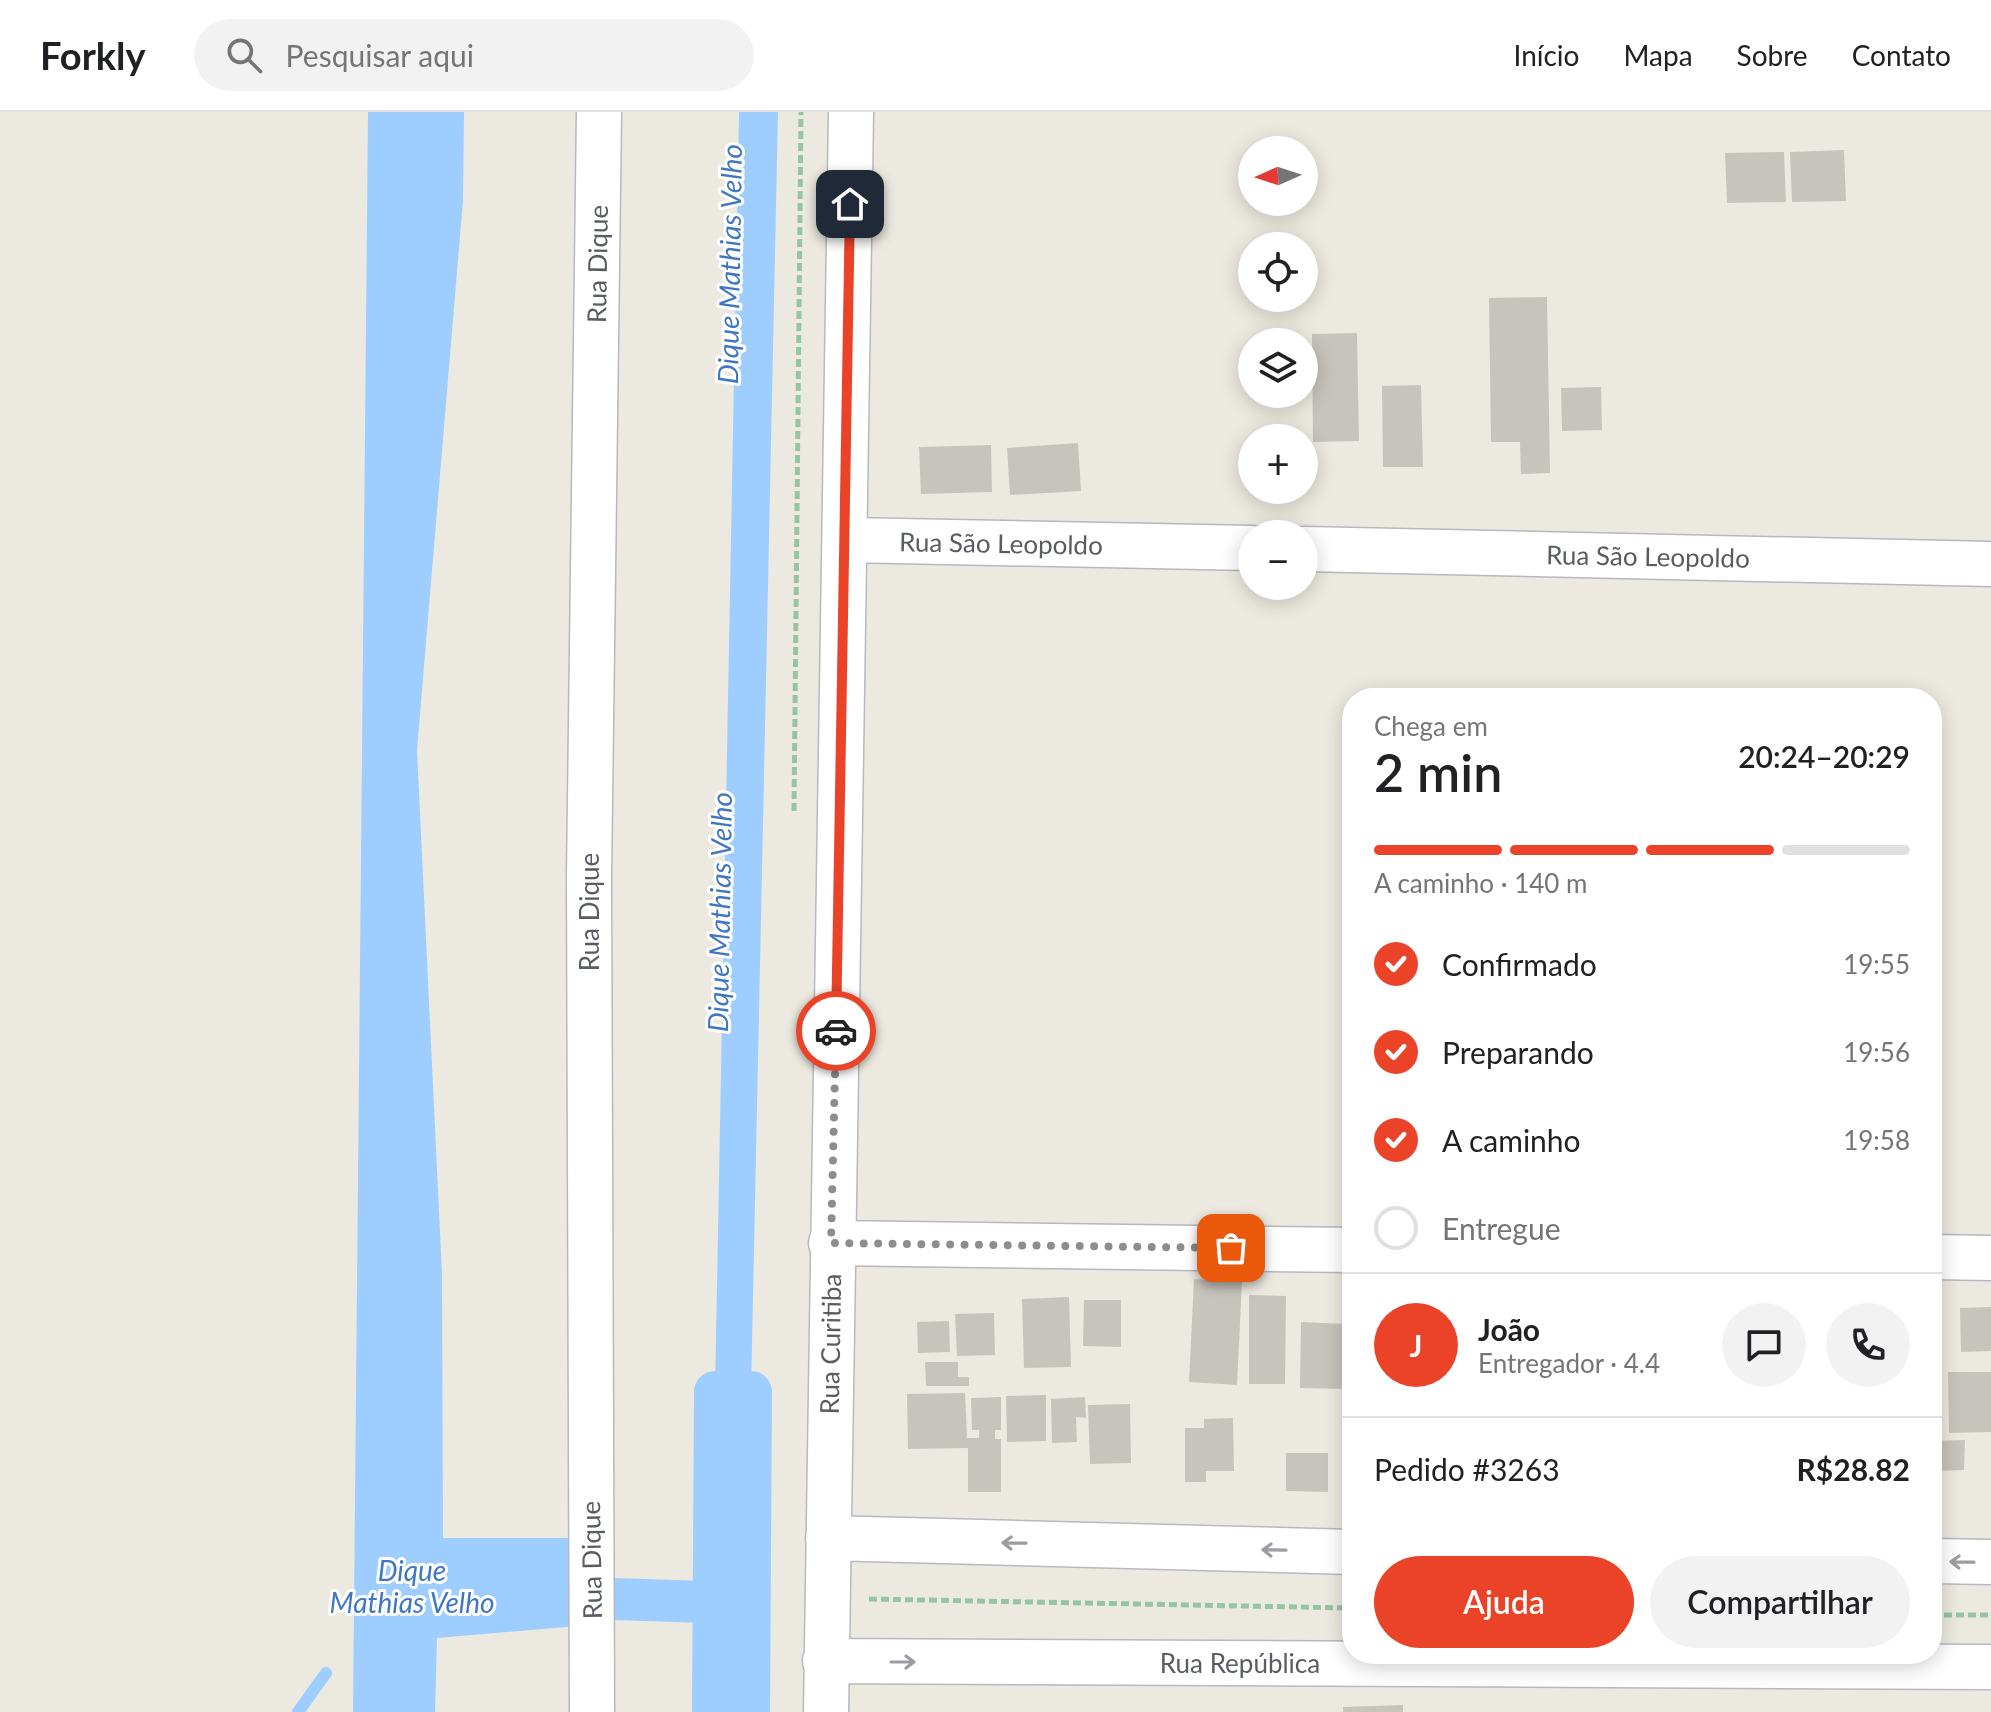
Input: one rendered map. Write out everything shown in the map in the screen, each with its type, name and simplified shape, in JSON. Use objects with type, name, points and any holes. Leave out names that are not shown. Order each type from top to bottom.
[{"type":"street","name":"Rua Dique","points":[[592,1712],[589,877],[599,112]]},
{"type":"street","name":"Rua Curitiba","points":[[826,1712],[831,1243],[847,540],[851,112]]},
{"type":"street","name":"Rua São Leopoldo","points":[[847,540],[1238,548]]},
{"type":"street","name":"Rua São Leopoldo","points":[[1318,549],[1991,564]]},
{"type":"street","points":[[831,1243],[1342,1250]]},
{"type":"street","points":[[1942,1257],[1991,1258]]},
{"type":"street","points":[[828,1538],[1342,1552]]},
{"type":"street","points":[[1942,1561],[1991,1562]]},
{"type":"street","name":"Rua República","points":[[825,1661],[1342,1660]]},
{"type":"street","name":"Rua República","points":[[1890,1664],[1991,1667]]},
{"type":"path","points":[[794,824],[801,112]]},
{"type":"path","points":[[826,1598],[1342,1608]]},
{"type":"path","points":[[1942,1615],[1991,1615]]},
{"type":"water","name":"Dique Mathias Velho","points":[[368,112],[464,112],[463,200],[417,750],[442,1274],[443,1538],[575,1538],[578,1626],[437,1638],[435,1712],[353,1712]]},
{"type":"water","points":[[739,112],[778,112],[751,1392],[715,1392]]},
{"type":"building","points":[[1844,150],[1846,201],[1792,202],[1790,152]]},
{"type":"building","points":[[1784,152],[1786,202],[1727,203],[1725,153]]},
{"type":"building","points":[[1547,297],[1550,473],[1521,474],[1520,442],[1491,442],[1489,298]]},
{"type":"building","points":[[1357,333],[1359,441],[1318,442],[1318,424],[1313,424],[1313,408],[1318,408],[1318,334]]},
{"type":"building","points":[[1421,385],[1423,467],[1383,467],[1382,386]]},
{"type":"building","points":[[1601,387],[1602,430],[1562,431],[1561,388]]},
{"type":"building","points":[[1078,443],[1081,491],[1010,495],[1007,448]]},
{"type":"building","points":[[991,445],[992,492],[921,494],[919,447]]},
{"type":"building","points":[[1194,1279],[1242,1282],[1237,1385],[1189,1382]]},
{"type":"building","points":[[1249,1295],[1286,1296],[1285,1384],[1249,1384]]},
{"type":"building","points":[[1069,1297],[1071,1367],[1024,1368],[1022,1299]]},
{"type":"building","points":[[1084,1300],[1121,1300],[1121,1347],[1083,1346]]},
{"type":"building","points":[[1991,1307],[1991,1351],[1961,1352],[1960,1308]]},
{"type":"building","points":[[994,1313],[995,1355],[957,1356],[955,1314]]},
{"type":"building","points":[[949,1321],[950,1352],[918,1353],[917,1322]]},
{"type":"building","points":[[1301,1322],[1342,1324],[1342,1389],[1300,1388]]},
{"type":"building","points":[[925,1362],[958,1362],[958,1377],[969,1377],[969,1386],[926,1386]]},
{"type":"building","points":[[1948,1372],[1991,1372],[1991,1432],[1949,1433]]},
{"type":"building","points":[[965,1393],[967,1438],[979,1438],[979,1430],[972,1430],[971,1398],[1001,1397],[1001,1430],[995,1430],[995,1439],[1001,1439],[1001,1492],[968,1492],[968,1448],[908,1449],[907,1394]]},
{"type":"building","points":[[1046,1395],[1046,1441],[1007,1442],[1006,1396]]},
{"type":"building","points":[[1085,1397],[1086,1418],[1076,1417],[1077,1442],[1052,1443],[1051,1399]]},
{"type":"building","points":[[1130,1404],[1131,1463],[1090,1464],[1088,1405]]},
{"type":"building","points":[[1233,1418],[1234,1471],[1206,1471],[1206,1482],[1185,1482],[1185,1428],[1204,1428],[1204,1419]]},
{"type":"building","points":[[1965,1440],[1964,1470],[1942,1471],[1942,1441]]},
{"type":"building","points":[[1286,1453],[1328,1453],[1328,1492],[1286,1491]]},
{"type":"building","points":[[1403,1705],[1403,1712],[1343,1712],[1343,1707]]},
{"type":"waterway","name":"Dique Mathias Velho","points":[[731,1712],[735,1375]]},
{"type":"waterway","name":"Dique Mathias Velho","points":[[713,1712],[715,1392],[751,1392],[749,1712]]},
{"type":"waterway","points":[[556,1597],[734,1603]]},
{"type":"waterway","points":[[298,1712],[326,1673]]},
{"type":"way so far","points":[[836,1031],[831,1243],[1231,1248]]},
{"type":"route","points":[[836,1031],[847,540],[850,204]]}]
